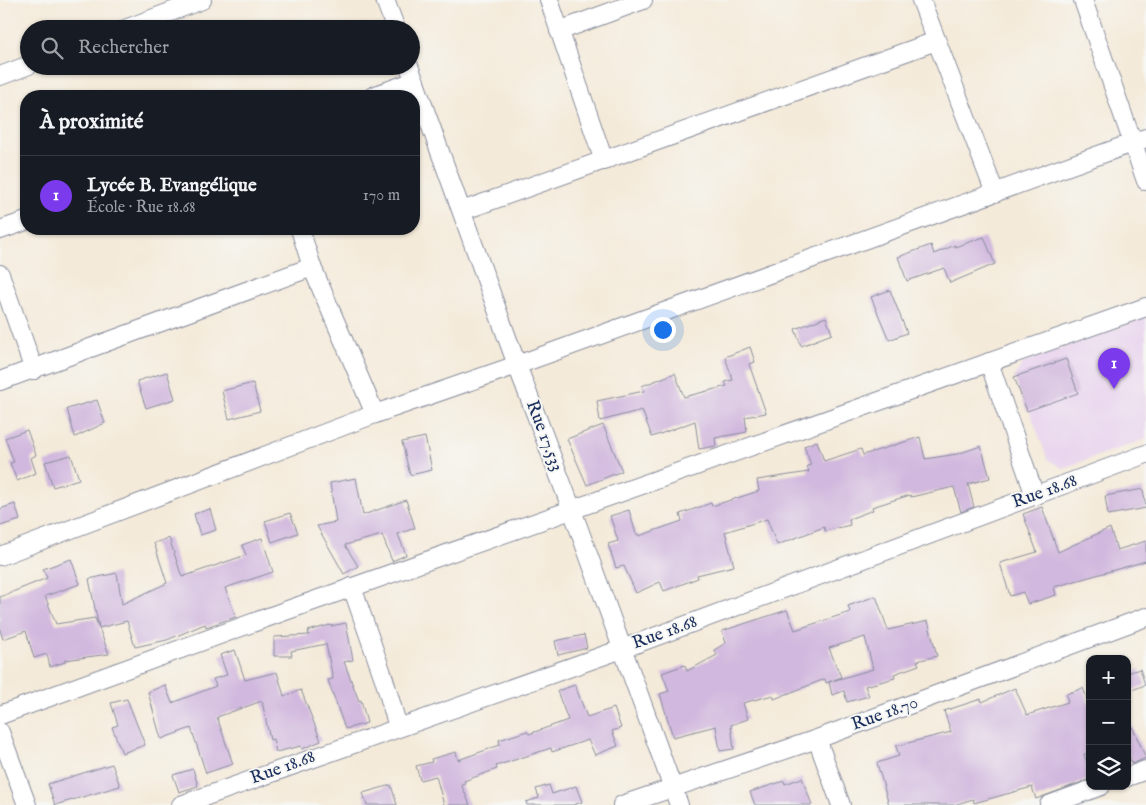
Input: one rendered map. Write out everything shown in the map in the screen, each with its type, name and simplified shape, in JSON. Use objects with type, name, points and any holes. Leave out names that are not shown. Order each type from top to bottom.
[{"type":"street","points":[[150,20],[202,0]]},
{"type":"street","points":[[385,0],[393,20]]},
{"type":"street","points":[[549,0],[604,161]]},
{"type":"street","points":[[559,30],[643,0]]},
{"type":"street","points":[[920,0],[995,193]]},
{"type":"street","points":[[1083,0],[1139,140],[1146,181]]},
{"type":"street","points":[[462,211],[936,41]]},
{"type":"street","points":[[0,76],[20,68]]},
{"type":"street","points":[[383,90],[410,75]]},
{"type":"street","name":"Rue 17.533","points":[[412,75],[418,90]]},
{"type":"street","name":"Rue 17.533","points":[[420,96],[679,805]]},
{"type":"street","points":[[0,556],[375,414],[517,365],[1139,140]]},
{"type":"street","points":[[0,230],[20,223]]},
{"type":"street","points":[[302,235],[312,267],[375,414]]},
{"type":"street","points":[[0,381],[312,267]]},
{"type":"street","points":[[0,274],[34,370]]},
{"type":"street","points":[[0,715],[352,587],[1146,307]]},
{"type":"street","points":[[989,362],[1035,496]]},
{"type":"street","name":"Rue 18.68","points":[[181,805],[622,649],[1146,454]]},
{"type":"street","points":[[352,587],[384,678],[398,727]]},
{"type":"street","name":"Rue 18.70","points":[[622,805],[817,739],[1146,618]]},
{"type":"street","points":[[0,732],[27,805]]},
{"type":"street","points":[[817,739],[841,805]]},
{"type":"street","points":[[1131,776],[1146,770]]},
{"type":"street","points":[[1056,804],[1091,790]]},
{"type":"shaded area","points":[[1146,317],[1146,439],[1063,468],[1048,460],[1016,374],[1024,362]]},
{"type":"building","points":[[984,237],[995,264],[950,283],[944,268],[907,281],[898,257],[931,245],[934,254],[955,245],[955,247]]},
{"type":"building","points":[[890,290],[907,333],[889,340],[871,297]]},
{"type":"building","points":[[826,317],[832,334],[801,346],[795,329]]},
{"type":"building","points":[[750,347],[755,362],[749,364],[766,413],[745,417],[747,432],[715,438],[716,446],[699,449],[695,421],[652,437],[642,410],[600,421],[597,401],[644,391],[642,386],[675,373],[684,397],[727,386],[725,382],[733,380],[725,357]]},
{"type":"building","points":[[1066,359],[1078,393],[1027,411],[1014,377]]},
{"type":"building","points":[[167,372],[175,399],[146,408],[137,381]]},
{"type":"building","points":[[253,383],[260,411],[229,419],[222,391]]},
{"type":"building","points":[[97,400],[105,423],[75,437],[67,409]]},
{"type":"building","points":[[603,425],[622,471],[587,485],[567,439]]},
{"type":"building","points":[[27,430],[36,455],[31,458],[36,473],[17,481],[10,463],[14,462],[5,438]]},
{"type":"building","points":[[425,437],[432,470],[410,475],[402,442]]},
{"type":"building","points":[[920,437],[925,459],[957,454],[981,446],[990,478],[968,484],[974,507],[961,512],[954,487],[911,497],[910,495],[872,507],[873,510],[849,519],[850,525],[825,531],[824,527],[777,545],[767,519],[725,532],[734,566],[697,575],[698,578],[664,591],[660,582],[636,593],[624,566],[616,568],[608,544],[618,541],[610,516],[629,510],[636,534],[639,536],[682,521],[680,514],[711,503],[712,506],[759,491],[757,480],[809,472],[807,466],[811,465],[804,446],[817,441],[824,461],[861,449],[863,455]]},
{"type":"building","points":[[71,455],[79,479],[53,487],[45,462]]},
{"type":"building","points":[[356,478],[363,515],[406,500],[415,528],[398,534],[406,555],[392,561],[382,535],[345,545],[358,566],[344,574],[317,526],[336,522],[330,483]]},
{"type":"building","points":[[1143,489],[1146,508],[1108,515],[1105,496]]},
{"type":"building","points":[[15,504],[20,520],[0,526],[0,509]]},
{"type":"building","points":[[1042,507],[1058,552],[1110,528],[1117,550],[1146,541],[1146,561],[1054,587],[1056,595],[1028,604],[1023,592],[1010,596],[1000,563],[1037,552],[1023,514]]},
{"type":"building","points":[[210,509],[216,530],[200,535],[194,514]]},
{"type":"building","points":[[290,513],[298,533],[272,542],[265,521]]},
{"type":"building","points":[[169,538],[182,577],[246,555],[242,545],[262,538],[273,572],[225,588],[236,617],[206,627],[205,624],[167,640],[135,647],[127,621],[99,628],[89,579],[117,573],[122,604],[167,583],[154,543]]},
{"type":"building","points":[[71,559],[80,584],[45,596],[56,624],[95,618],[109,654],[65,660],[65,662],[50,667],[47,654],[34,658],[26,631],[3,639],[0,630],[0,597],[47,578],[43,569]]},
{"type":"building","points":[[876,596],[888,630],[928,621],[937,656],[917,661],[919,665],[894,674],[895,678],[865,686],[869,696],[847,702],[844,691],[832,695],[829,682],[826,683],[825,679],[774,699],[773,695],[743,703],[748,719],[731,725],[734,749],[720,751],[716,726],[673,737],[660,694],[669,691],[662,673],[685,665],[687,671],[717,655],[714,650],[726,643],[722,631],[787,610],[795,630],[850,612],[848,606]],"holes":[[[865,637],[873,669],[829,682],[841,677],[829,648]]]},
{"type":"building","points":[[346,623],[353,660],[344,662],[359,701],[361,700],[367,723],[345,729],[328,680],[333,679],[326,644],[291,651],[292,656],[274,656],[274,637],[309,635],[308,631]]},
{"type":"building","points":[[584,635],[587,648],[558,655],[555,641]]},
{"type":"building","points":[[235,650],[245,680],[277,672],[284,696],[301,690],[321,741],[302,749],[301,746],[276,752],[273,739],[270,740],[262,701],[217,717],[233,764],[206,773],[191,728],[161,739],[148,692],[165,685],[172,703],[216,686],[213,679],[227,675],[220,655]]},
{"type":"building","points":[[1140,669],[1145,685],[1131,690],[1131,672]]},
{"type":"building","points":[[575,685],[587,717],[614,708],[621,728],[612,731],[618,746],[595,755],[588,740],[552,752],[551,748],[496,766],[497,769],[464,781],[465,783],[461,784],[470,805],[444,805],[436,776],[420,780],[416,766],[432,762],[431,759],[456,752],[458,760],[500,745],[499,740],[527,731],[529,734],[568,720],[557,691]]},
{"type":"building","points":[[1015,688],[1027,715],[1068,702],[1066,694],[1083,688],[1086,696],[1086,754],[1084,754],[1086,760],[1086,780],[1036,799],[1032,787],[974,803],[973,799],[954,805],[889,805],[877,763],[899,756],[896,746],[951,732],[944,711],[981,699],[982,702]]},
{"type":"building","points":[[127,699],[145,745],[122,753],[112,727],[118,725],[111,703]]},
{"type":"building","points":[[1131,724],[1146,758],[1132,764],[1131,762]]},
{"type":"building","points":[[112,764],[120,786],[55,805],[48,784]]},
{"type":"building","points":[[193,769],[198,786],[179,792],[173,775]]},
{"type":"building","points":[[802,778],[812,805],[755,805],[750,792],[784,781],[785,784]]},
{"type":"building","points":[[391,785],[397,805],[367,805],[363,793]]},
{"type":"building","points":[[549,785],[552,794],[576,786],[582,802],[573,805],[527,805],[526,802],[539,798],[536,789]]},
{"type":"place","name":"Lycée B. Evangélique","points":[[1114,389]]}]
